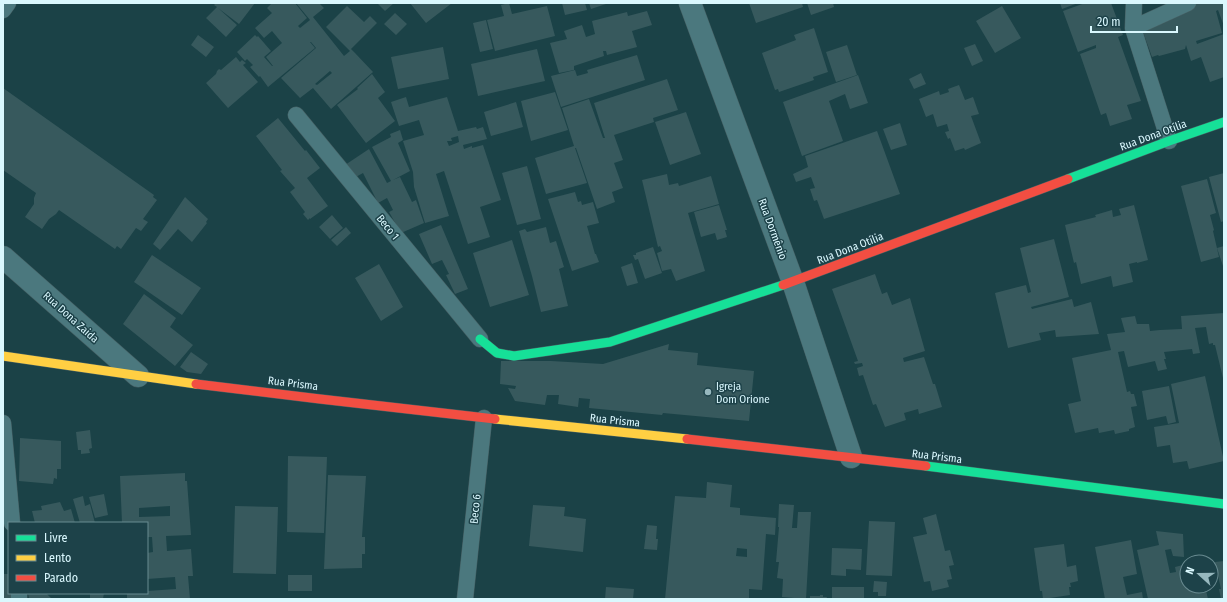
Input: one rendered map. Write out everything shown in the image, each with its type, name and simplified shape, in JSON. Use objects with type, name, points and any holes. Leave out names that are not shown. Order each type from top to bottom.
[{"type":"street","name":"Rua Dormênio","points":[[690,3],[793,282],[851,457]]},
{"type":"street","name":"Rua Dona Otília","points":[[480,339],[497,353],[514,356],[610,342],[793,282],[1169,141],[1224,122]]},
{"type":"street","name":"Rua Dona Zaida","points":[[3,257],[138,376]]},
{"type":"street","name":"Rua Prisma","points":[[3,356],[138,376],[484,418],[851,457],[1224,504]]},
{"type":"lane","points":[[3,10],[8,3]]},
{"type":"lane","points":[[1134,3],[1133,28],[1169,141]]},
{"type":"lane","points":[[1133,28],[1188,3]]},
{"type":"lane","name":"Beco 1","points":[[296,115],[480,339]]},
{"type":"lane","name":"Beco 6","points":[[465,599],[484,418]]},
{"type":"lane","points":[[3,423],[12,522]]},
{"type":"building","points":[[216,3],[255,3],[239,24],[218,8],[237,25],[226,37],[206,18],[217,7],[214,5]]},
{"type":"building","points":[[272,3],[295,3],[307,18],[298,26],[300,28],[310,20],[296,3],[319,3],[324,8],[313,17],[344,56],[350,51],[326,27],[347,6],[364,22],[370,16],[377,23],[351,49],[373,72],[331,109],[313,88],[300,98],[281,78],[316,48],[310,42],[315,48],[268,87],[260,76],[259,77],[250,67],[253,65],[247,59],[245,61],[237,52],[255,35],[257,37],[258,36],[271,51],[264,57],[273,66],[266,57],[282,43],[272,31],[264,38],[255,28],[272,13],[267,8]],"holes":[[[330,71],[332,73],[317,85],[315,84]]]},
{"type":"building","points":[[377,3],[394,3],[385,11]]},
{"type":"building","points":[[410,3],[452,3],[426,23]]},
{"type":"building","points":[[509,3],[512,14],[547,6],[555,36],[495,51],[487,20],[504,16],[501,5]]},
{"type":"building","points":[[562,3],[585,3],[587,10],[565,15]]},
{"type":"building","points":[[589,3],[609,3],[591,9]]},
{"type":"building","points":[[749,3],[802,3],[803,7],[756,23]]},
{"type":"building","points":[[807,3],[833,3],[834,7],[811,15]]},
{"type":"building","points":[[1060,3],[1078,3],[1062,9]]},
{"type":"building","points":[[1085,3],[1111,3],[1123,35],[1118,37],[1141,101],[1127,105],[1132,119],[1110,126],[1106,113],[1101,115],[1080,54],[1096,48],[1096,45],[1078,52],[1063,11]]},
{"type":"building","points":[[1195,3],[1224,3],[1224,26],[1218,10],[1216,11],[1222,33],[1196,41],[1197,44],[1224,34],[1224,77],[1210,82],[1201,57],[1191,61],[1186,45],[1185,49],[1152,57],[1143,32]]},
{"type":"building","points":[[1002,6],[1021,38],[995,53],[976,21]]},
{"type":"building","points":[[647,11],[652,25],[632,31],[637,47],[607,55],[606,51],[603,51],[604,56],[574,66],[574,70],[559,73],[550,43],[567,39],[564,31],[582,25],[586,37],[595,34],[592,21],[627,12],[628,16]]},
{"type":"building","points":[[395,13],[407,24],[396,35],[384,24]]},
{"type":"building","points":[[486,20],[493,49],[480,52],[473,23]]},
{"type":"building","points":[[814,28],[828,72],[813,77],[814,80],[779,92],[778,89],[775,90],[762,53],[796,40],[794,35]]},
{"type":"building","points":[[198,35],[214,47],[206,57],[191,45]]},
{"type":"building","points":[[975,44],[983,61],[972,66],[964,48]]},
{"type":"building","points":[[847,45],[857,75],[836,82],[826,52]]},
{"type":"building","points":[[443,47],[449,79],[398,89],[391,57]]},
{"type":"building","points":[[537,49],[545,81],[478,96],[471,64]]},
{"type":"building","points":[[637,55],[645,80],[561,107],[551,76],[575,70],[577,76],[588,73],[587,70]]},
{"type":"building","points":[[236,57],[240,62],[242,60],[246,63],[243,65],[258,82],[228,108],[206,83],[216,74],[219,69],[221,70]]},
{"type":"building","points":[[921,73],[926,84],[914,89],[909,79]]},
{"type":"building","points":[[372,74],[385,92],[378,98],[395,121],[366,143],[337,105],[358,89],[357,88]]},
{"type":"building","points":[[858,75],[868,103],[850,109],[845,94],[829,101],[843,141],[802,156],[783,102]]},
{"type":"building","points":[[667,79],[678,110],[653,118],[654,122],[614,135],[623,160],[614,163],[623,188],[612,192],[615,202],[597,209],[576,148],[587,183],[546,194],[535,158],[574,146],[562,108],[589,99],[603,138],[605,138],[594,103]]},
{"type":"building","points":[[959,85],[965,100],[973,97],[979,114],[971,116],[981,143],[965,150],[964,148],[955,151],[950,138],[948,139],[945,132],[949,131],[947,124],[937,127],[933,114],[926,117],[919,99],[939,91],[940,95],[949,92],[948,89]]},
{"type":"building","points":[[3,88],[154,195],[153,197],[157,200],[143,219],[148,222],[141,231],[136,228],[121,249],[117,246],[115,249],[59,210],[49,219],[42,229],[25,217],[34,204],[36,193],[3,170]]},
{"type":"building","points":[[555,92],[568,130],[531,141],[521,101]]},
{"type":"building","points":[[406,97],[409,107],[447,97],[458,131],[483,127],[487,139],[463,145],[464,149],[472,146],[472,148],[483,145],[501,200],[480,207],[490,237],[468,244],[444,171],[436,174],[449,216],[425,223],[414,187],[413,172],[403,141],[424,135],[419,120],[399,126],[391,102]],"holes":[[[458,136],[459,142],[449,146],[447,141],[452,141],[451,138]]]},
{"type":"building","points":[[516,102],[523,127],[491,136],[484,112]]},
{"type":"building","points":[[686,112],[701,154],[670,165],[655,122]]},
{"type":"building","points":[[278,118],[320,168],[307,178],[328,206],[308,220],[303,214],[305,212],[290,192],[295,188],[280,171],[282,170],[256,136]]},
{"type":"building","points":[[900,123],[907,145],[891,150],[883,129]]},
{"type":"building","points":[[400,130],[403,140],[398,143],[410,171],[393,180],[400,177],[412,202],[416,200],[424,223],[401,233],[389,212],[393,210],[387,198],[378,203],[363,173],[354,178],[345,165],[369,149],[387,183],[391,181],[372,147],[391,137],[390,134]]},
{"type":"building","points":[[877,131],[900,194],[824,219],[817,200],[814,201],[810,189],[815,188],[811,177],[796,182],[793,174],[808,167],[805,156]]},
{"type":"building","points":[[527,166],[541,219],[517,225],[502,173]]},
{"type":"building","points":[[1224,173],[1224,221],[1221,222],[1209,177]]},
{"type":"building","points":[[667,174],[669,185],[678,183],[679,186],[711,176],[719,204],[688,213],[705,271],[676,281],[671,269],[662,271],[657,253],[662,251],[660,246],[658,247],[642,180]]},
{"type":"building","points":[[1207,179],[1216,213],[1210,215],[1219,257],[1201,262],[1181,186]]},
{"type":"building","points":[[575,192],[578,202],[581,201],[582,205],[593,202],[599,223],[587,226],[595,254],[599,262],[572,271],[548,199]]},
{"type":"building","points":[[185,197],[208,219],[206,222],[207,223],[192,242],[178,229],[160,250],[153,244]]},
{"type":"building","points":[[719,205],[727,230],[725,230],[727,237],[717,240],[715,233],[701,237],[694,212]]},
{"type":"building","points":[[1134,205],[1148,260],[1129,264],[1133,282],[1113,287],[1111,276],[1081,284],[1076,262],[1074,263],[1065,225],[1096,217],[1095,215],[1112,210],[1113,217],[1121,215],[1119,209]]},
{"type":"building","points":[[332,215],[343,228],[330,239],[319,227]]},
{"type":"building","points":[[441,225],[468,289],[455,294],[446,275],[449,274],[442,260],[432,264],[419,234]]},
{"type":"building","points":[[346,227],[351,233],[337,246],[331,240]]},
{"type":"building","points":[[546,227],[550,243],[556,241],[564,267],[559,269],[568,306],[541,312],[519,231],[525,229],[527,232]]},
{"type":"building","points":[[1054,239],[1069,297],[1031,307],[1032,309],[1072,299],[1074,307],[1091,302],[1099,334],[1056,337],[1055,330],[1039,333],[1041,340],[1008,348],[995,293],[1026,285],[1028,293],[1031,292],[1020,248]]},
{"type":"building","points":[[512,240],[529,295],[490,307],[473,253]]},
{"type":"building","points":[[1224,246],[1224,265],[1223,266],[1217,248]]},
{"type":"building","points":[[653,247],[662,273],[645,279],[638,259],[635,260],[633,255]]},
{"type":"building","points":[[152,255],[201,288],[182,315],[134,282]]},
{"type":"building","points":[[632,263],[638,283],[627,286],[621,267]]},
{"type":"building","points":[[379,264],[403,307],[381,321],[355,278]]},
{"type":"building","points":[[875,274],[882,294],[887,292],[892,305],[910,298],[925,351],[903,358],[904,362],[924,357],[933,384],[935,384],[942,407],[919,414],[918,409],[904,413],[906,420],[885,427],[876,404],[873,405],[863,375],[859,376],[857,368],[863,366],[862,363],[855,364],[854,362],[858,361],[832,289]]},
{"type":"building","points":[[144,294],[176,318],[170,327],[193,345],[175,366],[123,324]]},
{"type":"building","points":[[1224,313],[1224,378],[1215,345],[1213,345],[1213,343],[1209,344],[1206,327],[1195,328],[1200,353],[1193,354],[1192,349],[1164,352],[1166,359],[1164,359],[1167,369],[1158,371],[1155,361],[1128,367],[1124,351],[1118,352],[1127,392],[1130,391],[1131,394],[1134,394],[1137,406],[1131,407],[1135,427],[1129,429],[1129,431],[1115,434],[1114,430],[1099,433],[1098,428],[1075,433],[1068,404],[1081,401],[1072,358],[1111,350],[1107,334],[1125,332],[1121,318],[1135,316],[1137,324],[1149,324],[1150,331],[1182,329],[1181,316]]},
{"type":"building","points":[[669,344],[668,350],[698,353],[697,365],[754,371],[749,421],[589,408],[590,399],[579,398],[578,407],[558,404],[559,395],[547,395],[545,405],[515,401],[508,388],[515,389],[516,386],[500,384],[501,361],[551,361],[603,364]]},
{"type":"building","points":[[191,352],[208,364],[201,374],[187,372],[180,367]]},
{"type":"building","points":[[1205,376],[1224,461],[1189,469],[1187,461],[1173,463],[1170,445],[1157,447],[1154,427],[1179,423],[1171,384]]},
{"type":"building","points":[[1169,386],[1176,422],[1168,424],[1166,416],[1147,420],[1142,391]]},
{"type":"building","points":[[90,430],[92,448],[89,449],[90,453],[81,454],[81,450],[78,450],[76,432]]},
{"type":"building","points":[[20,438],[61,441],[61,469],[57,469],[57,479],[54,478],[53,484],[19,481]]},
{"type":"building","points":[[288,456],[327,457],[324,533],[287,532]]},
{"type":"building","points":[[185,473],[185,481],[187,481],[191,535],[166,536],[167,551],[191,549],[193,576],[188,576],[190,599],[127,599],[127,594],[148,594],[148,591],[176,589],[175,577],[148,579],[148,553],[153,552],[152,537],[148,537],[148,522],[122,522],[120,476]],"holes":[[[170,506],[170,516],[139,517],[139,508]]]},
{"type":"building","points":[[328,475],[366,476],[362,537],[365,537],[365,554],[362,554],[362,568],[324,569]]},
{"type":"building","points":[[707,482],[732,485],[730,507],[740,508],[740,515],[776,518],[775,535],[766,534],[762,590],[749,589],[749,599],[665,599],[675,496],[706,498]],"holes":[[[737,548],[747,549],[747,557],[736,556]]]},
{"type":"building","points":[[104,494],[108,515],[95,518],[89,497]]},
{"type":"building","points":[[83,496],[85,506],[90,504],[95,522],[80,522],[73,499]]},
{"type":"building","points":[[60,502],[64,511],[71,509],[75,522],[35,522],[32,511],[42,510],[41,506]]},
{"type":"building","points":[[779,504],[794,505],[792,528],[797,528],[798,512],[811,512],[806,599],[782,597],[783,579],[777,578],[779,562],[776,562]]},
{"type":"building","points":[[533,505],[565,507],[564,516],[586,519],[583,552],[529,546]]},
{"type":"building","points":[[235,506],[278,507],[276,574],[233,573]]},
{"type":"building","points":[[936,514],[945,551],[950,550],[954,565],[949,566],[952,579],[947,580],[949,587],[932,591],[930,581],[924,582],[913,537],[927,534],[923,518]]},
{"type":"building","points":[[869,521],[895,522],[892,576],[866,575]]},
{"type":"building","points":[[647,525],[657,526],[657,550],[644,549]]},
{"type":"building","points":[[1156,531],[1183,534],[1184,554],[1179,554],[1179,557],[1173,556],[1171,549],[1165,550],[1170,573],[1176,572],[1175,567],[1179,566],[1179,594],[1207,594],[1208,599],[1148,599],[1137,550],[1159,545]]},
{"type":"building","points":[[1131,540],[1137,574],[1123,577],[1127,595],[1142,592],[1143,599],[1105,599],[1095,547]]},
{"type":"building","points":[[1064,544],[1067,567],[1076,565],[1078,581],[1070,583],[1070,595],[1043,599],[1042,591],[1040,591],[1034,548]]},
{"type":"building","points":[[832,548],[862,549],[861,570],[846,569],[846,576],[831,575]]},
{"type":"building","points":[[1224,561],[1224,599],[1221,599],[1219,589],[1221,589],[1219,580],[1219,562]]},
{"type":"building","points":[[3,574],[8,574],[8,594],[12,594],[13,599],[3,599]]},
{"type":"building","points":[[288,575],[312,575],[312,591],[288,591]]},
{"type":"building","points":[[874,581],[887,582],[886,596],[878,596],[878,592],[873,592]]},
{"type":"building","points":[[606,587],[634,589],[633,599],[605,599]]},
{"type":"building","points":[[832,587],[864,587],[864,599],[832,599]]},
{"type":"building","points":[[28,594],[47,594],[52,599],[29,599]]},
{"type":"building","points":[[90,594],[104,594],[103,599],[90,598]]},
{"type":"building","points":[[820,595],[827,597],[826,599],[810,599],[810,596]]},
{"type":"traffic: fast","points":[[1068,179],[1224,122]]},
{"type":"traffic: fast","points":[[480,339],[497,353],[514,356],[610,342],[783,285]]},
{"type":"traffic: fast","points":[[926,466],[1224,504]]},
{"type":"traffic: slow","points":[[3,356],[196,384]]},
{"type":"traffic: slow","points":[[495,419],[687,439]]},
{"type":"traffic: jam","points":[[783,285],[1068,179]]},
{"type":"traffic: jam","points":[[196,384],[495,419]]},
{"type":"traffic: jam","points":[[687,439],[926,466]]},
{"type":"place","name":"Igreja Dom Orione","points":[[708,392]]}]
